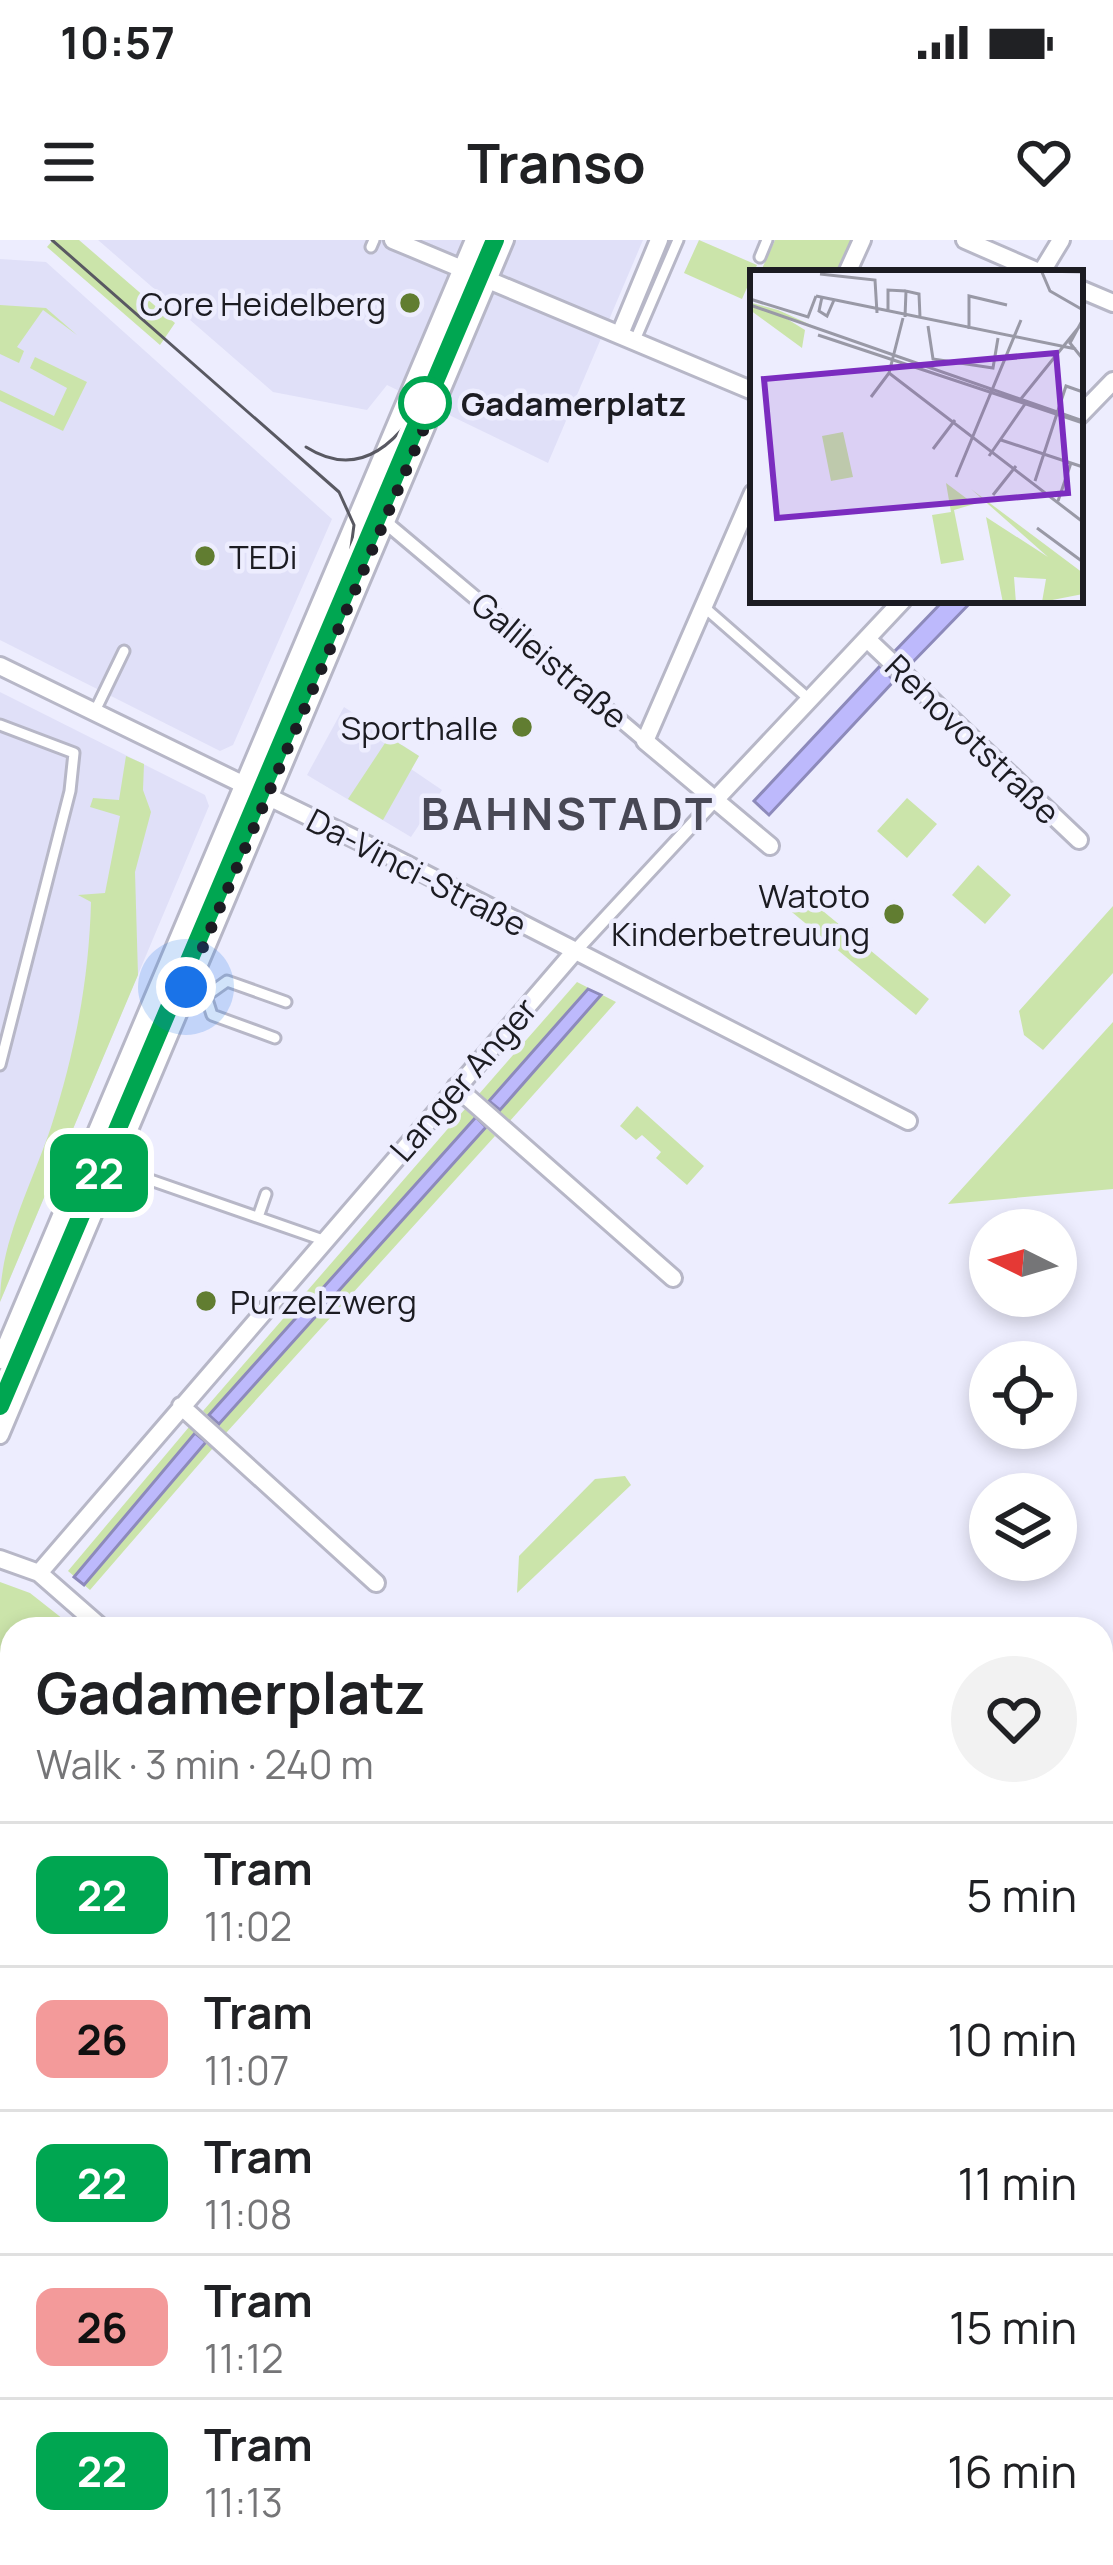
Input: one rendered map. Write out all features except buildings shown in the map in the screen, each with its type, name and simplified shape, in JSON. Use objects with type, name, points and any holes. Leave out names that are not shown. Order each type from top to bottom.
[{"type":"street","points":[[392,240],[750,390]]},
{"type":"street","points":[[0,1360],[474,240]]},
{"type":"street","points":[[0,1435],[505,240]]},
{"type":"street","points":[[627,337],[659,240]]},
{"type":"street","points":[[849,270],[862,240]]},
{"type":"street","points":[[965,240],[1034,270]]},
{"type":"street","points":[[1043,270],[1061,240]]},
{"type":"street","points":[[1083,290],[1113,303]]},
{"type":"street","points":[[1083,412],[1113,381]]},
{"type":"street","points":[[645,740],[750,500]]},
{"type":"street","name":"Galileistraße","points":[[384,521],[770,846]]},
{"type":"street","name":"Langer Anger","points":[[40,1573],[575,951],[900,603]]},
{"type":"street","name":"Rehovotstraße","points":[[867,639],[1079,841]]},
{"type":"street","name":"Da-Vinci-Straße","points":[[0,666],[908,1121]]},
{"type":"street","points":[[456,1087],[673,1278]]},
{"type":"street","points":[[181,1406],[376,1582]]},
{"type":"street","points":[[0,1559],[40,1573],[90,1617]]},
{"type":"lane","points":[[627,337],[678,240]]},
{"type":"lane","points":[[760,257],[767,240]]},
{"type":"lane","points":[[704,607],[809,699]]},
{"type":"lane","points":[[94,713],[124,651]]},
{"type":"lane","points":[[0,725],[74,753],[70,791],[0,1065]]},
{"type":"lane","points":[[275,1038],[212,1015],[206,996],[227,981],[286,1002]]},
{"type":"lane","points":[[110,1166],[323,1240]]},
{"type":"lane","points":[[258,1217],[266,1194]]},
{"type":"shaded area","points":[[98,240],[643,240],[548,463],[387,385],[367,410],[273,392]]},
{"type":"shaded area","points":[[0,259],[46,262],[332,519],[233,745],[220,751],[0,640]]},
{"type":"shaded area","points":[[941,603],[970,603],[909,666],[894,652]]},
{"type":"shaded area","points":[[880,666],[894,681],[769,815],[754,801]]},
{"type":"shaded area","points":[[0,692],[205,795],[209,806],[0,1302]]},
{"type":"shaded area","points":[[344,707],[419,756],[411,769],[442,790],[411,837],[307,775]]},
{"type":"shaded area","points":[[588,989],[601,995],[500,1110],[489,1101]]},
{"type":"shaded area","points":[[476,1117],[486,1127],[219,1424],[209,1415]]},
{"type":"shaded area","points":[[195,1433],[206,1442],[84,1585],[74,1577]]},
{"type":"green space","points":[[53,240],[79,240],[175,323],[160,345],[47,247]]},
{"type":"green space","points":[[699,240],[757,265],[750,270],[742,299],[684,273]]},
{"type":"green space","points":[[775,240],[856,240],[843,270],[761,270]]},
{"type":"green space","points":[[0,305],[46,308],[77,335],[43,310],[17,347],[24,351],[19,363],[0,354]]},
{"type":"green space","points":[[35,357],[87,382],[63,431],[0,401],[0,390],[54,416],[67,388],[30,368]]},
{"type":"green space","points":[[338,576],[353,582],[278,759],[264,753]]},
{"type":"green space","points":[[389,737],[419,756],[383,820],[348,799]]},
{"type":"green space","points":[[126,756],[144,764],[143,790],[151,812],[135,872],[138,975],[0,1302],[11,1235],[51,1127],[79,1016],[91,902],[78,895],[105,893],[120,816],[90,807],[93,798],[119,800]]},
{"type":"green space","points":[[907,798],[937,824],[907,858],[877,831]]},
{"type":"green space","points":[[231,830],[247,836],[0,1418],[0,1376]]},
{"type":"green space","points":[[978,865],[1011,895],[985,924],[952,895]]},
{"type":"green space","points":[[800,892],[929,999],[916,1015],[787,908]]},
{"type":"green space","points":[[1113,906],[1113,973],[1043,1050],[1024,1035],[1019,1011]]},
{"type":"green space","points":[[577,982],[616,1002],[509,1122],[479,1094]]},
{"type":"green space","points":[[1113,1022],[1113,1189],[948,1204]]},
{"type":"green space","points":[[637,1106],[704,1166],[687,1185],[656,1158],[661,1152],[642,1135],[636,1140],[620,1126]]},
{"type":"green space","points":[[465,1109],[495,1136],[226,1433],[203,1411]]},
{"type":"green space","points":[[189,1427],[213,1448],[90,1590],[68,1571]]},
{"type":"green space","points":[[625,1476],[631,1485],[517,1593],[519,1556],[595,1479]]},
{"type":"green space","points":[[0,1582],[30,1593],[60,1617],[0,1617]]},
{"type":"tram line","points":[[52,240],[339,492],[354,525],[350,555]]},
{"type":"tram line","points":[[0,1406],[495,240]]},
{"type":"tram line","name":"22","points":[[0,1406],[495,240]]},
{"type":"tram line","points":[[306,447],[335,459],[362,457],[386,444],[408,422]]},
{"type":"place","name":"Core Heidelberg","points":[[410,303]]},
{"type":"place","name":"Gadamerplatz","points":[[425,403]]},
{"type":"place","name":"TEDi","points":[[205,556]]},
{"type":"place","name":"Sporthalle","points":[[522,727]]},
{"type":"place","name":"Watoto Kinderbetreuung","points":[[894,914]]},
{"type":"place","name":"Purzelzwerg","points":[[206,1301]]},
{"type":"district","name":"BAHNSTADT","points":[[568,813]]},
{"type":"route","points":[[186,987],[428,419],[425,403]]}]
